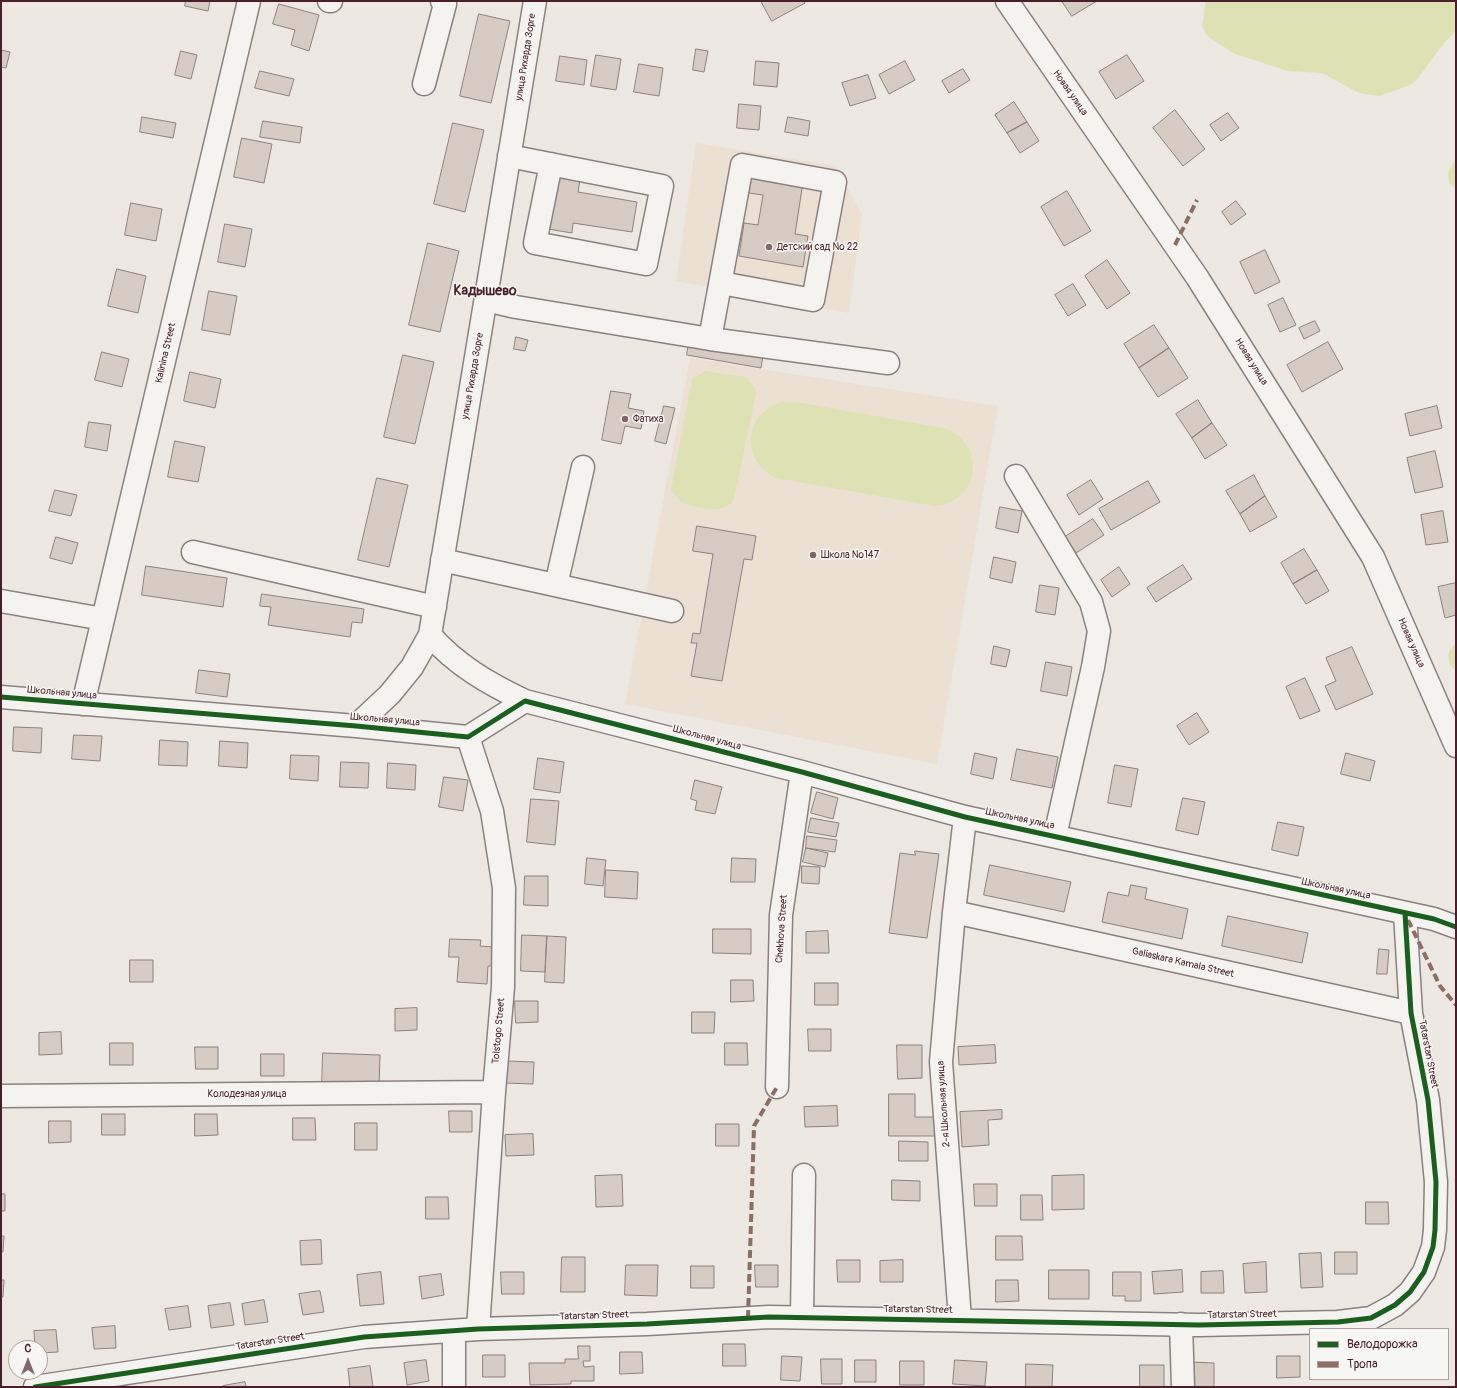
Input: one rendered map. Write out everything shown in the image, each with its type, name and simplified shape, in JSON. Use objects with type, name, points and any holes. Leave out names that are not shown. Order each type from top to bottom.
[{"type":"street","name":"Kalinina Street","points":[[83,704],[249,1]]},
{"type":"street","points":[[424,84],[445,4],[442,1]]},
{"type":"street","name":"улица Рихарда Зорге","points":[[356,726],[390,694],[412,667],[430,635],[535,1]]},
{"type":"street","name":"Новая улица","points":[[1007,1],[1197,277],[1373,557],[1456,746]]},
{"type":"street","points":[[510,156],[662,186],[646,264],[535,243],[550,164]]},
{"type":"street","points":[[710,339],[742,165],[835,182],[813,300],[721,283]]},
{"type":"street","points":[[486,300],[516,307],[710,339],[888,364]]},
{"type":"street","points":[[556,586],[583,467]]},
{"type":"street","points":[[1016,476],[1091,602],[1099,631],[1093,667],[1055,836]]},
{"type":"street","points":[[193,552],[435,607]]},
{"type":"street","points":[[442,560],[672,611]]},
{"type":"street","points":[[1,601],[103,619]]},
{"type":"street","name":"Школьная улица","points":[[430,635],[443,650],[468,669],[494,686],[525,701],[802,772],[965,817],[1405,914],[1434,919],[1456,927]]},
{"type":"street","name":"Школьная улица","points":[[1,697],[356,726],[468,737]]},
{"type":"street","points":[[468,737],[525,701]]},
{"type":"street","name":"Tolstogo Street","points":[[468,737],[492,811],[504,888],[503,987],[494,1092],[478,1329]]},
{"type":"street","name":"Chekhova Street","points":[[777,1087],[781,915],[802,772]]},
{"type":"street","name":"2-я Школьная улица","points":[[960,1319],[941,1062],[954,912],[965,817]]},
{"type":"street","name":"Galiaskara Kamala Street","points":[[954,912],[1411,1013]]},
{"type":"street","name":"Tatarstan Street","points":[[35,1387],[364,1337],[478,1329],[647,1324],[769,1317],[960,1319],[1181,1324],[1338,1322],[1371,1318],[1395,1305],[1410,1292],[1424,1272],[1433,1247],[1436,1182],[1428,1100],[1411,1013],[1405,914]]},
{"type":"street","name":"Колодезная улица","points":[[1,1096],[494,1092]]},
{"type":"street","points":[[802,1317],[804,1175]]},
{"type":"street","points":[[1181,1324],[1183,1387]]},
{"type":"street","points":[[454,1331],[454,1387]]},
{"type":"shaded area","name":"Детский сад № 22","points":[[696,143],[835,166],[862,214],[849,313],[676,281]]},
{"type":"shaded area","name":"Школа №147","points":[[690,358],[998,406],[937,764],[625,704]]},
{"type":"green space","points":[[1206,1],[1456,1],[1456,31],[1444,43],[1418,78],[1410,85],[1379,96],[1359,93],[1322,73],[1288,71],[1235,54],[1207,36],[1202,26]]},
{"type":"green space","points":[[1456,158],[1456,189],[1449,183],[1448,173]]},
{"type":"green space","points":[[705,371],[746,377],[755,388],[756,393],[734,499],[729,505],[717,509],[703,508],[682,503],[671,490],[692,380]]},
{"type":"green space","points":[[782,402],[797,402],[948,429],[960,438],[969,449],[973,461],[973,473],[969,485],[961,495],[950,502],[935,506],[776,478],[764,470],[756,460],[752,449],[751,438],[753,427],[760,417],[769,408]]},
{"type":"green space","points":[[1456,642],[1456,671],[1450,665],[1448,654]]},
{"type":"building","points":[[186,1],[210,1],[208,11],[185,6]]},
{"type":"building","points":[[761,1],[804,1],[805,3],[772,21]]},
{"type":"building","points":[[1062,1],[1097,1],[1072,16]]},
{"type":"building","points":[[279,4],[319,15],[309,51],[291,45],[295,30],[273,24]]},
{"type":"building","points":[[479,14],[510,21],[491,103],[460,96]]},
{"type":"building","points":[[696,49],[708,51],[704,72],[693,70]]},
{"type":"building","points":[[1,50],[10,52],[6,68],[1,67]]},
{"type":"building","points":[[181,51],[197,55],[191,79],[175,75]]},
{"type":"building","points":[[596,55],[621,59],[616,90],[591,86]]},
{"type":"building","points":[[1127,55],[1144,81],[1116,99],[1099,72]]},
{"type":"building","points":[[560,56],[587,60],[584,85],[556,81]]},
{"type":"building","points":[[756,61],[779,63],[777,87],[754,85]]},
{"type":"building","points":[[905,61],[915,80],[889,94],[879,75]]},
{"type":"building","points":[[639,64],[663,68],[659,96],[634,92]]},
{"type":"building","points":[[963,69],[970,80],[949,93],[942,81]]},
{"type":"building","points":[[260,71],[294,79],[289,96],[255,88]]},
{"type":"building","points":[[868,75],[876,98],[850,106],[842,83]]},
{"type":"building","points":[[1014,102],[1027,122],[1007,133],[995,115]]},
{"type":"building","points":[[739,104],[761,106],[759,130],[737,128]]},
{"type":"building","points":[[1175,110],[1205,149],[1183,166],[1153,128]]},
{"type":"building","points":[[1228,113],[1239,128],[1221,141],[1210,125]]},
{"type":"building","points":[[142,117],[176,123],[173,138],[140,132]]},
{"type":"building","points":[[788,117],[810,121],[808,136],[785,132]]},
{"type":"building","points":[[263,121],[302,127],[300,143],[260,137]]},
{"type":"building","points":[[1027,122],[1039,141],[1020,153],[1007,133]]},
{"type":"building","points":[[453,123],[484,130],[465,212],[434,204]]},
{"type":"building","points":[[242,138],[272,144],[264,183],[234,177]]},
{"type":"building","points":[[752,174],[803,182],[795,234],[808,236],[803,267],[739,256],[744,223],[758,225],[763,195],[749,193]]},
{"type":"building","points":[[556,176],[580,180],[578,192],[637,202],[632,232],[573,223],[572,233],[548,229]]},
{"type":"building","points":[[1067,191],[1091,231],[1064,246],[1041,207]]},
{"type":"building","points":[[1236,201],[1246,214],[1231,225],[1222,212]]},
{"type":"building","points":[[131,203],[162,209],[156,241],[125,235]]},
{"type":"building","points":[[225,224],[252,229],[245,267],[218,262]]},
{"type":"building","points":[[428,243],[459,251],[440,332],[409,325]]},
{"type":"building","points":[[1265,250],[1280,282],[1255,294],[1240,262]]},
{"type":"building","points":[[1107,260],[1130,293],[1107,309],[1085,276]]},
{"type":"building","points":[[117,269],[146,276],[138,313],[108,306]]},
{"type":"building","points":[[1073,284],[1086,305],[1068,316],[1055,295]]},
{"type":"building","points":[[209,291],[237,296],[230,335],[202,330]]},
{"type":"building","points":[[1283,298],[1296,325],[1280,332],[1268,305]]},
{"type":"building","points":[[1315,321],[1320,331],[1304,339],[1299,328]]},
{"type":"building","points":[[1154,325],[1169,348],[1139,368],[1124,344]]},
{"type":"building","points":[[516,337],[528,340],[525,351],[514,349]]},
{"type":"building","points":[[1328,342],[1343,369],[1302,392],[1287,365]]},
{"type":"building","points":[[689,343],[763,356],[761,368],[687,355]]},
{"type":"building","points":[[1169,348],[1188,378],[1158,397],[1139,368]]},
{"type":"building","points":[[102,352],[129,359],[122,387],[95,380]]},
{"type":"building","points":[[403,355],[434,362],[415,444],[384,437]]},
{"type":"building","points":[[190,372],[221,379],[215,408],[184,401]]},
{"type":"building","name":"Фатиха","points":[[611,391],[631,394],[628,408],[644,411],[641,429],[625,426],[621,444],[602,440]]},
{"type":"building","points":[[1198,400],[1212,423],[1192,438],[1176,414]]},
{"type":"building","points":[[664,406],[675,408],[666,444],[655,441]]},
{"type":"building","points":[[1437,406],[1442,428],[1410,436],[1405,414]]},
{"type":"building","points":[[89,422],[111,425],[107,451],[85,447]]},
{"type":"building","points":[[1212,423],[1227,445],[1205,459],[1192,438]]},
{"type":"building","points":[[175,441],[205,447],[198,482],[168,477]]},
{"type":"building","points":[[1435,451],[1443,487],[1415,493],[1407,458]]},
{"type":"building","points":[[1254,475],[1265,496],[1240,514],[1226,491]]},
{"type":"building","points":[[377,478],[408,485],[389,567],[358,560]]},
{"type":"building","points":[[1091,480],[1103,499],[1079,515],[1067,495]]},
{"type":"building","points":[[1148,481],[1160,502],[1111,530],[1099,509]]},
{"type":"building","points":[[55,490],[77,495],[71,516],[49,511]]},
{"type":"building","points":[[1265,496],[1277,517],[1250,532],[1240,514]]},
{"type":"building","points":[[1000,507],[1022,511],[1018,533],[996,528]]},
{"type":"building","points":[[1443,511],[1448,542],[1426,545],[1421,515]]},
{"type":"building","points":[[1093,519],[1104,535],[1076,553],[1065,537]]},
{"type":"building","points":[[697,526],[756,536],[752,560],[744,559],[722,681],[691,676],[697,643],[691,643],[693,633],[700,634],[713,554],[693,551]]},
{"type":"building","points":[[56,537],[78,543],[72,564],[50,558]]},
{"type":"building","points":[[1304,549],[1317,570],[1293,584],[1281,563]]},
{"type":"building","points":[[994,557],[1016,562],[1012,583],[990,578]]},
{"type":"building","points":[[1183,565],[1192,579],[1156,602],[1147,588]]},
{"type":"building","points":[[146,566],[227,578],[223,607],[142,595]]},
{"type":"building","points":[[1119,567],[1130,584],[1112,597],[1101,580]]},
{"type":"building","points":[[1317,570],[1329,591],[1306,604],[1293,584]]},
{"type":"building","points":[[1456,583],[1456,615],[1445,618],[1438,587]]},
{"type":"building","points":[[1040,585],[1059,588],[1055,615],[1036,612]]},
{"type":"building","points":[[262,594],[364,609],[362,623],[352,622],[350,637],[268,625],[271,607],[260,606]]},
{"type":"building","points":[[994,646],[1010,650],[1006,667],[991,664]]},
{"type":"building","points":[[1352,647],[1373,694],[1336,710],[1325,686],[1336,681],[1326,658]]},
{"type":"building","points":[[1046,662],[1072,667],[1067,696],[1041,691]]},
{"type":"building","points":[[199,670],[230,674],[227,697],[196,693]]},
{"type":"building","points":[[1305,678],[1320,711],[1300,719],[1286,687]]},
{"type":"building","points":[[1197,713],[1209,732],[1189,745],[1177,726]]},
{"type":"building","points":[[14,727],[42,728],[41,753],[13,751]]},
{"type":"building","points":[[74,735],[102,736],[100,761],[72,759]]},
{"type":"building","points":[[160,740],[188,742],[187,766],[159,765]]},
{"type":"building","points":[[220,741],[248,743],[247,768],[219,766]]},
{"type":"building","points":[[1017,749],[1058,757],[1052,788],[1011,780]]},
{"type":"building","points":[[975,753],[997,758],[993,779],[971,774]]},
{"type":"building","points":[[1346,753],[1375,761],[1370,781],[1341,774]]},
{"type":"building","points":[[291,755],[319,756],[318,781],[290,779]]},
{"type":"building","points":[[538,758],[564,762],[560,793],[534,789]]},
{"type":"building","points":[[341,762],[369,763],[368,788],[340,787]]},
{"type":"building","points":[[388,763],[416,765],[415,790],[387,788]]},
{"type":"building","points":[[1115,765],[1138,769],[1131,807],[1108,803]]},
{"type":"building","points":[[444,777],[468,780],[463,811],[439,807]]},
{"type":"building","points":[[695,780],[722,787],[715,814],[695,810],[697,801],[691,799]]},
{"type":"building","points":[[817,792],[838,798],[833,819],[811,813]]},
{"type":"building","points":[[1183,798],[1205,802],[1198,835],[1176,830]]},
{"type":"building","points":[[531,799],[559,801],[555,845],[527,842]]},
{"type":"building","points":[[811,818],[839,823],[836,837],[808,832]]},
{"type":"building","points":[[1278,822],[1304,827],[1298,856],[1272,850]]},
{"type":"building","points":[[807,836],[837,840],[835,852],[806,848]]},
{"type":"building","points":[[806,848],[828,853],[825,867],[803,862]]},
{"type":"building","points":[[915,851],[939,854],[927,938],[889,933],[900,853],[915,855]]},
{"type":"building","points":[[587,858],[606,860],[603,886],[585,884]]},
{"type":"building","points":[[732,858],[756,859],[755,882],[731,882]]},
{"type":"building","points":[[990,865],[1071,882],[1064,912],[984,895]]},
{"type":"building","points":[[802,866],[820,867],[819,884],[802,883]]},
{"type":"building","points":[[606,870],[638,872],[637,899],[605,897]]},
{"type":"building","points":[[525,876],[548,876],[548,906],[524,905]]},
{"type":"building","points":[[1131,885],[1147,888],[1145,899],[1188,909],[1182,939],[1102,922],[1108,892],[1128,896]]},
{"type":"building","points":[[1228,916],[1308,933],[1302,963],[1222,946]]},
{"type":"building","points":[[713,929],[751,929],[751,954],[713,953]]},
{"type":"building","points":[[828,931],[829,953],[806,953],[806,932]]},
{"type":"building","points":[[522,935],[547,936],[545,972],[521,971]]},
{"type":"building","points":[[547,936],[566,937],[564,983],[545,982]]},
{"type":"building","points":[[450,939],[481,940],[480,946],[493,947],[492,966],[488,966],[487,984],[457,982],[459,957],[449,957]]},
{"type":"building","points":[[1379,949],[1389,950],[1387,974],[1377,974]]},
{"type":"building","points":[[130,960],[153,960],[153,982],[130,982]]},
{"type":"building","points":[[731,980],[753,980],[754,1001],[731,1002]]},
{"type":"building","points":[[815,983],[838,983],[838,1005],[815,1005]]},
{"type":"building","points":[[515,1001],[538,1001],[538,1022],[516,1023]]},
{"type":"building","points":[[417,1008],[417,1030],[395,1031],[395,1009]]},
{"type":"building","points":[[692,1012],[715,1012],[714,1033],[692,1033]]},
{"type":"building","points":[[808,1029],[831,1029],[831,1051],[809,1051]]},
{"type":"building","points":[[61,1032],[62,1054],[39,1055],[39,1033]]},
{"type":"building","points":[[110,1043],[133,1043],[133,1065],[110,1065]]},
{"type":"building","points":[[725,1043],[747,1043],[748,1065],[725,1065]]},
{"type":"building","points":[[897,1045],[922,1045],[922,1078],[898,1079]]},
{"type":"building","points":[[995,1045],[996,1063],[959,1065],[958,1047]]},
{"type":"building","points":[[195,1047],[218,1047],[218,1069],[196,1069]]},
{"type":"building","points":[[323,1053],[380,1055],[379,1089],[322,1087]]},
{"type":"building","points":[[261,1054],[284,1054],[284,1076],[261,1076]]},
{"type":"building","points":[[507,1061],[534,1062],[533,1084],[506,1083]]},
{"type":"building","points":[[889,1094],[915,1094],[915,1117],[939,1117],[939,1136],[889,1136]]},
{"type":"building","points":[[837,1106],[838,1126],[805,1127],[804,1107]]},
{"type":"building","points":[[1002,1110],[1002,1119],[988,1120],[989,1145],[962,1147],[960,1112]]},
{"type":"building","points":[[449,1111],[472,1111],[472,1132],[450,1132]]},
{"type":"building","points":[[102,1114],[125,1114],[125,1135],[102,1135]]},
{"type":"building","points":[[195,1114],[217,1114],[218,1135],[195,1136]]},
{"type":"building","points":[[293,1118],[315,1118],[316,1140],[293,1140]]},
{"type":"building","points":[[49,1121],[71,1121],[71,1142],[49,1143]]},
{"type":"building","points":[[355,1123],[377,1123],[377,1150],[355,1150]]},
{"type":"building","points":[[716,1124],[739,1124],[739,1146],[716,1146]]},
{"type":"building","points":[[533,1134],[534,1155],[506,1156],[505,1135]]},
{"type":"building","points":[[899,1141],[928,1142],[928,1161],[899,1161]]},
{"type":"building","points":[[622,1175],[623,1206],[596,1207],[595,1176]]},
{"type":"building","points":[[1084,1175],[1084,1209],[1052,1210],[1052,1176]]},
{"type":"building","points":[[892,1180],[920,1181],[920,1201],[892,1200]]},
{"type":"building","points":[[974,1184],[997,1184],[997,1206],[975,1206]]},
{"type":"building","points":[[1,1194],[5,1194],[5,1211],[1,1211]]},
{"type":"building","points":[[1021,1195],[1042,1195],[1043,1220],[1021,1220]]},
{"type":"building","points":[[426,1197],[448,1197],[449,1219],[426,1219]]},
{"type":"building","points":[[1366,1202],[1388,1202],[1389,1224],[1366,1224]]},
{"type":"building","points":[[1,1236],[4,1236],[3,1252],[1,1252]]},
{"type":"building","points":[[996,1236],[1022,1236],[1023,1260],[996,1260]]},
{"type":"building","points":[[321,1240],[322,1264],[301,1265],[300,1241]]},
{"type":"building","points":[[1335,1252],[1357,1252],[1357,1274],[1335,1274]]},
{"type":"building","points":[[1321,1253],[1323,1287],[1301,1288],[1299,1254]]},
{"type":"building","points":[[562,1257],[585,1257],[585,1292],[561,1292]]},
{"type":"building","points":[[837,1260],[860,1260],[860,1282],[838,1282]]},
{"type":"building","points":[[903,1260],[903,1282],[880,1282],[880,1261]]},
{"type":"building","points":[[1266,1262],[1267,1292],[1245,1293],[1243,1264]]},
{"type":"building","points":[[626,1265],[658,1265],[657,1296],[625,1295]]},
{"type":"building","points":[[755,1265],[778,1265],[778,1287],[756,1287]]},
{"type":"building","points":[[691,1266],[714,1266],[714,1288],[691,1288]]},
{"type":"building","points":[[1049,1270],[1089,1270],[1089,1299],[1049,1299]]},
{"type":"building","points":[[1182,1270],[1183,1292],[1154,1294],[1152,1272]]},
{"type":"building","points":[[1223,1271],[1224,1293],[1201,1293],[1201,1272]]},
{"type":"building","points":[[381,1272],[384,1304],[360,1306],[357,1275]]},
{"type":"building","points":[[501,1272],[524,1272],[524,1294],[502,1294]]},
{"type":"building","points":[[1113,1272],[1141,1272],[1141,1301],[1125,1301],[1125,1296],[1113,1296]]},
{"type":"building","points":[[441,1274],[444,1295],[422,1299],[419,1277]]},
{"type":"building","points":[[1,1280],[4,1280],[3,1297],[1,1297]]},
{"type":"building","points":[[996,1280],[1018,1280],[1019,1301],[996,1302]]},
{"type":"building","points":[[320,1291],[324,1312],[303,1315],[299,1294]]},
{"type":"building","points":[[264,1300],[268,1322],[245,1325],[242,1304]]},
{"type":"building","points":[[230,1303],[234,1325],[211,1328],[208,1306]]},
{"type":"building","points":[[188,1306],[191,1327],[169,1330],[165,1309]]},
{"type":"building","points":[[115,1326],[116,1348],[94,1349],[92,1328]]},
{"type":"building","points":[[56,1330],[58,1352],[48,1353],[48,1340],[35,1340],[34,1331]]},
{"type":"building","points":[[723,1344],[745,1344],[746,1366],[723,1366]]},
{"type":"building","points":[[578,1346],[590,1346],[590,1361],[583,1361],[584,1367],[594,1366],[594,1381],[571,1381],[571,1384],[530,1385],[529,1363],[565,1363],[565,1359],[578,1359]]},
{"type":"building","points":[[620,1352],[642,1352],[643,1373],[620,1374]]},
{"type":"building","points":[[483,1355],[505,1355],[505,1377],[483,1377]]},
{"type":"building","points":[[782,1356],[802,1357],[800,1381],[781,1380]]},
{"type":"building","points":[[1277,1356],[1300,1356],[1300,1377],[1277,1378]]},
{"type":"building","points":[[821,1359],[842,1359],[842,1384],[822,1384]]},
{"type":"building","points":[[426,1360],[429,1381],[407,1385],[404,1363]]},
{"type":"building","points":[[855,1360],[876,1360],[876,1382],[855,1382]]},
{"type":"building","points":[[955,1360],[987,1362],[985,1386],[953,1384]]},
{"type":"building","points":[[900,1361],[924,1361],[924,1385],[900,1385]]},
{"type":"building","points":[[1190,1362],[1214,1363],[1214,1387],[1190,1387]]},
{"type":"building","points":[[1026,1364],[1053,1365],[1052,1387],[1026,1387]]},
{"type":"building","points":[[1140,1365],[1164,1365],[1164,1387],[1140,1387]]},
{"type":"building","points":[[370,1366],[373,1387],[350,1387],[348,1369]]},
{"type":"building","points":[[245,1382],[246,1387],[223,1387],[223,1386]]},
{"type":"marked path","points":[[1175,245],[1197,200]]},
{"type":"marked path","points":[[1408,920],[1440,986],[1456,1005]]},
{"type":"marked path","points":[[748,1318],[754,1126],[777,1087]]},
{"type":"cycle path","points":[[1,697],[356,726],[468,737],[525,701],[802,772],[965,817],[1434,919],[1456,927]]},
{"type":"cycle path","points":[[35,1387],[364,1337],[478,1329],[647,1324],[769,1317],[1199,1325],[1338,1322],[1371,1318],[1395,1305],[1410,1292],[1424,1272],[1433,1247],[1435,1230],[1436,1182],[1428,1100],[1411,1013],[1405,913]]},
{"type":"place","name":"Детский сад № 22","points":[[769,247]]},
{"type":"place","name":"Фатиха","points":[[625,419]]},
{"type":"place","name":"Школа №147","points":[[813,555]]},
{"type":"district","name":"Кадышево","points":[[485,291]]}]
